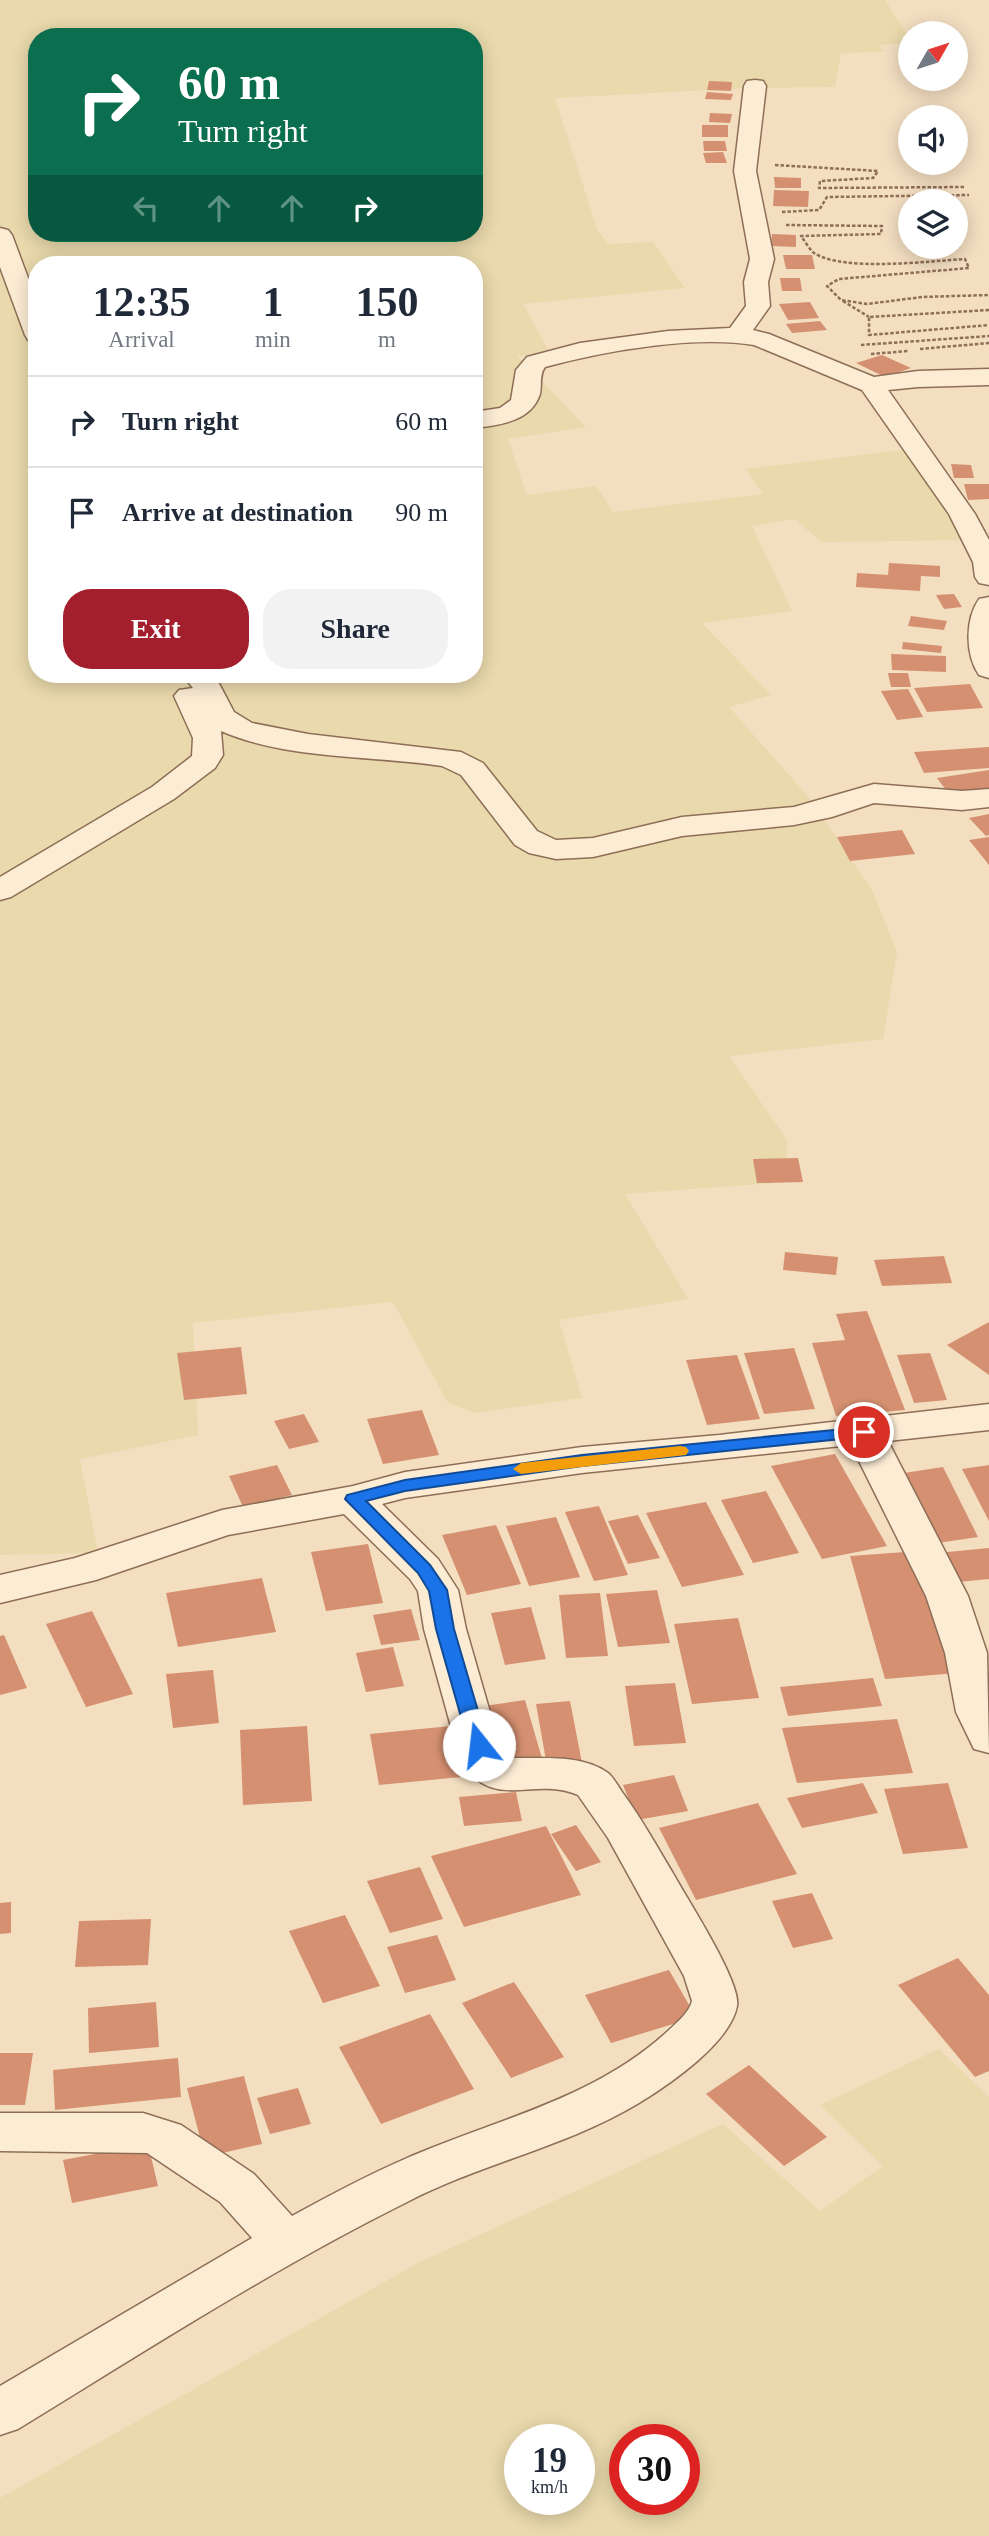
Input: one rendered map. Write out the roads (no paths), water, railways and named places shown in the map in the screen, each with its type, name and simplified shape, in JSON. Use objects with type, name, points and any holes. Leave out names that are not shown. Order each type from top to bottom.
[{"type":"street","points":[[737,335],[758,306],[759,290],[755,282],[762,265],[745,171],[755,86]]},
{"type":"street","points":[[0,235],[28,311]]},
{"type":"street","points":[[483,419],[505,415],[521,407],[530,388],[531,365],[580,351],[668,338],[737,335],[760,339],[871,385],[918,379],[989,377]]},
{"type":"street","points":[[871,385],[962,514],[987,562],[989,577]]},
{"type":"street","points":[[988,613],[983,640],[985,664],[989,669]]},
{"type":"street","points":[[0,890],[163,793],[208,757],[210,741],[190,683]]},
{"type":"street","points":[[205,683],[221,716],[230,724],[244,730],[309,743],[437,755],[460,762],[471,769],[526,838],[534,845],[551,851],[605,845],[666,830],[731,820],[813,813],[864,795],[883,793],[944,801],[989,798]]},
{"type":"street","points":[[0,1590],[82,1570],[222,1523],[353,1499],[405,1485],[582,1460],[989,1417]]},
{"type":"street","points":[[864,1432],[947,1596],[966,1653],[977,1712],[989,1738]]},
{"type":"street","points":[[0,2413],[286,2242],[396,2184],[601,2102],[650,2073],[669,2057],[713,2010],[715,1996],[707,1975],[624,1827],[599,1790],[577,1777],[498,1774],[487,1767],[482,1759],[449,1642],[438,1590],[424,1569],[353,1499]]},
{"type":"street","points":[[0,2132],[143,2132],[164,2139],[237,2188],[286,2242]]}]
